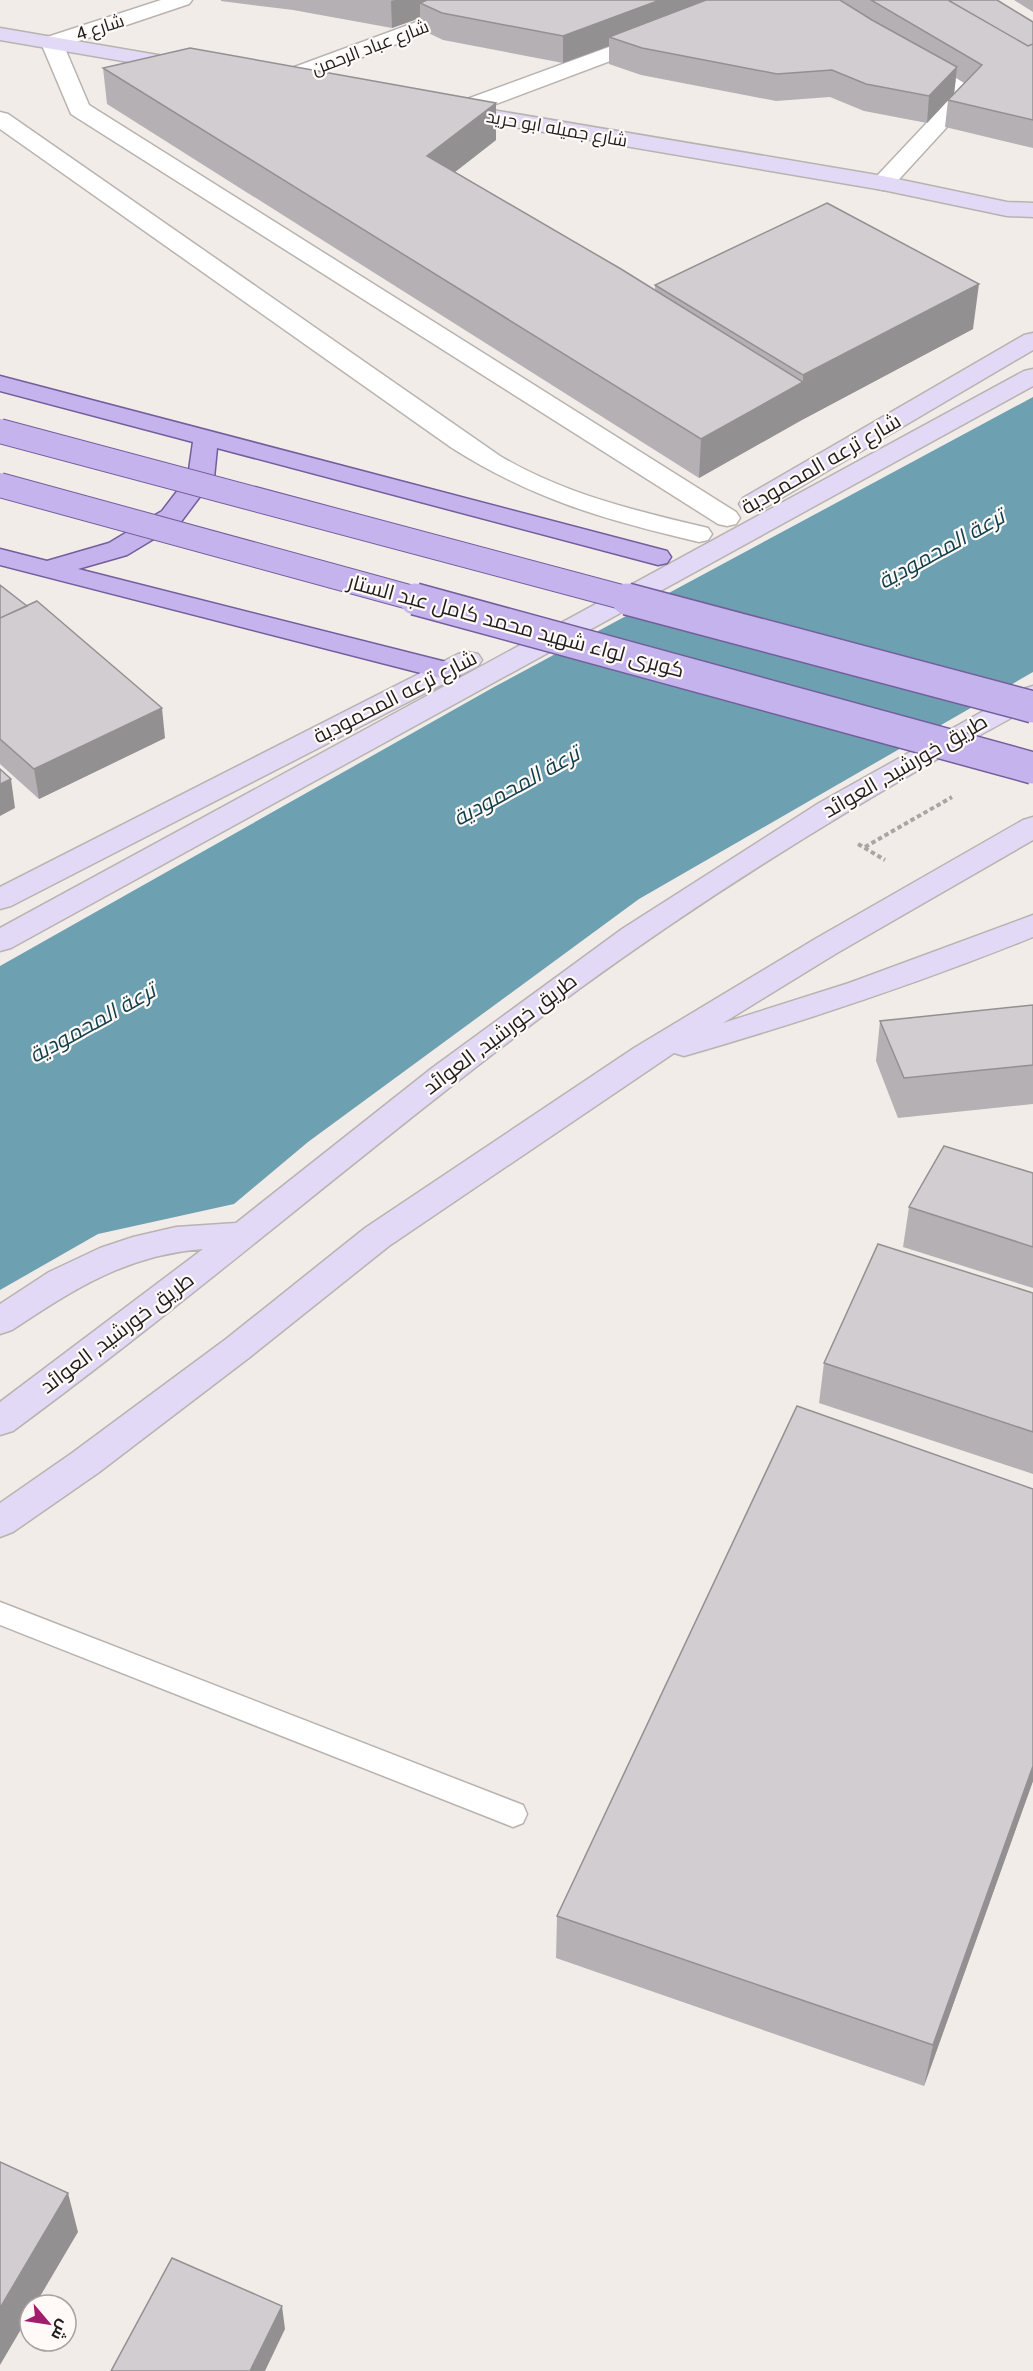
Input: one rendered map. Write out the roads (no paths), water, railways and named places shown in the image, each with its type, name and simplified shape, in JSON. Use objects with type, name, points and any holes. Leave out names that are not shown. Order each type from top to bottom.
[{"type":"main road","points":[[0,34],[210,70]]},
{"type":"main road","points":[[255,78],[322,89]]},
{"type":"main road","name":"شارع جميله ابو حريد","points":[[434,107],[882,183],[1007,208],[1033,210]]},
{"type":"main road","name":"شارع جميله ابو حريد","points":[[1007,208],[1033,224]]},
{"type":"main road","name":"شارع ترعه المحمودية","points":[[0,899],[448,671],[822,465],[1033,340]]},
{"type":"main road","points":[[0,941],[1033,376]]},
{"type":"main road","points":[[0,383],[658,557]]},
{"type":"main road","points":[[0,431],[1033,707]]},
{"type":"main road","points":[[49,569],[118,549],[171,517],[201,478],[206,438]]},
{"type":"main road","name":"كوبرى لواء شهيد محمد كامل عبد الستار","points":[[0,485],[1033,768]]},
{"type":"main road","points":[[0,557],[448,671]]},
{"type":"main road","name":"طريق خورشيد, العوائد","points":[[0,1421],[167,1297],[509,1025],[620,945],[814,818],[968,729],[1033,695]]},
{"type":"main road","points":[[0,1522],[85,1463],[238,1348],[377,1237],[645,1056],[826,946],[1033,827]]},
{"type":"main road","points":[[645,1056],[751,1027],[853,994],[951,959],[1033,925]]},
{"type":"main road","points":[[0,1321],[69,1276],[125,1251],[164,1240],[205,1235],[244,1235]]},
{"type":"street","name":"شارع 4","points":[[52,43],[182,0]]},
{"type":"street","name":"شارع عباد الرحمن","points":[[278,81],[495,0]]},
{"type":"street","points":[[456,111],[665,33]]},
{"type":"street","points":[[52,43],[79,109],[727,518]]},
{"type":"street","points":[[882,183],[967,93],[899,52]]},
{"type":"street","points":[[0,119],[461,443],[500,466],[567,497],[630,518],[699,534]]},
{"type":"lane","points":[[0,1613],[513,1814]]},
{"type":"water","name":"ترعة المحمودية","points":[[1033,397],[1033,672],[639,899],[308,1142],[234,1204],[98,1234],[0,1290],[0,966],[494,687]]}]
